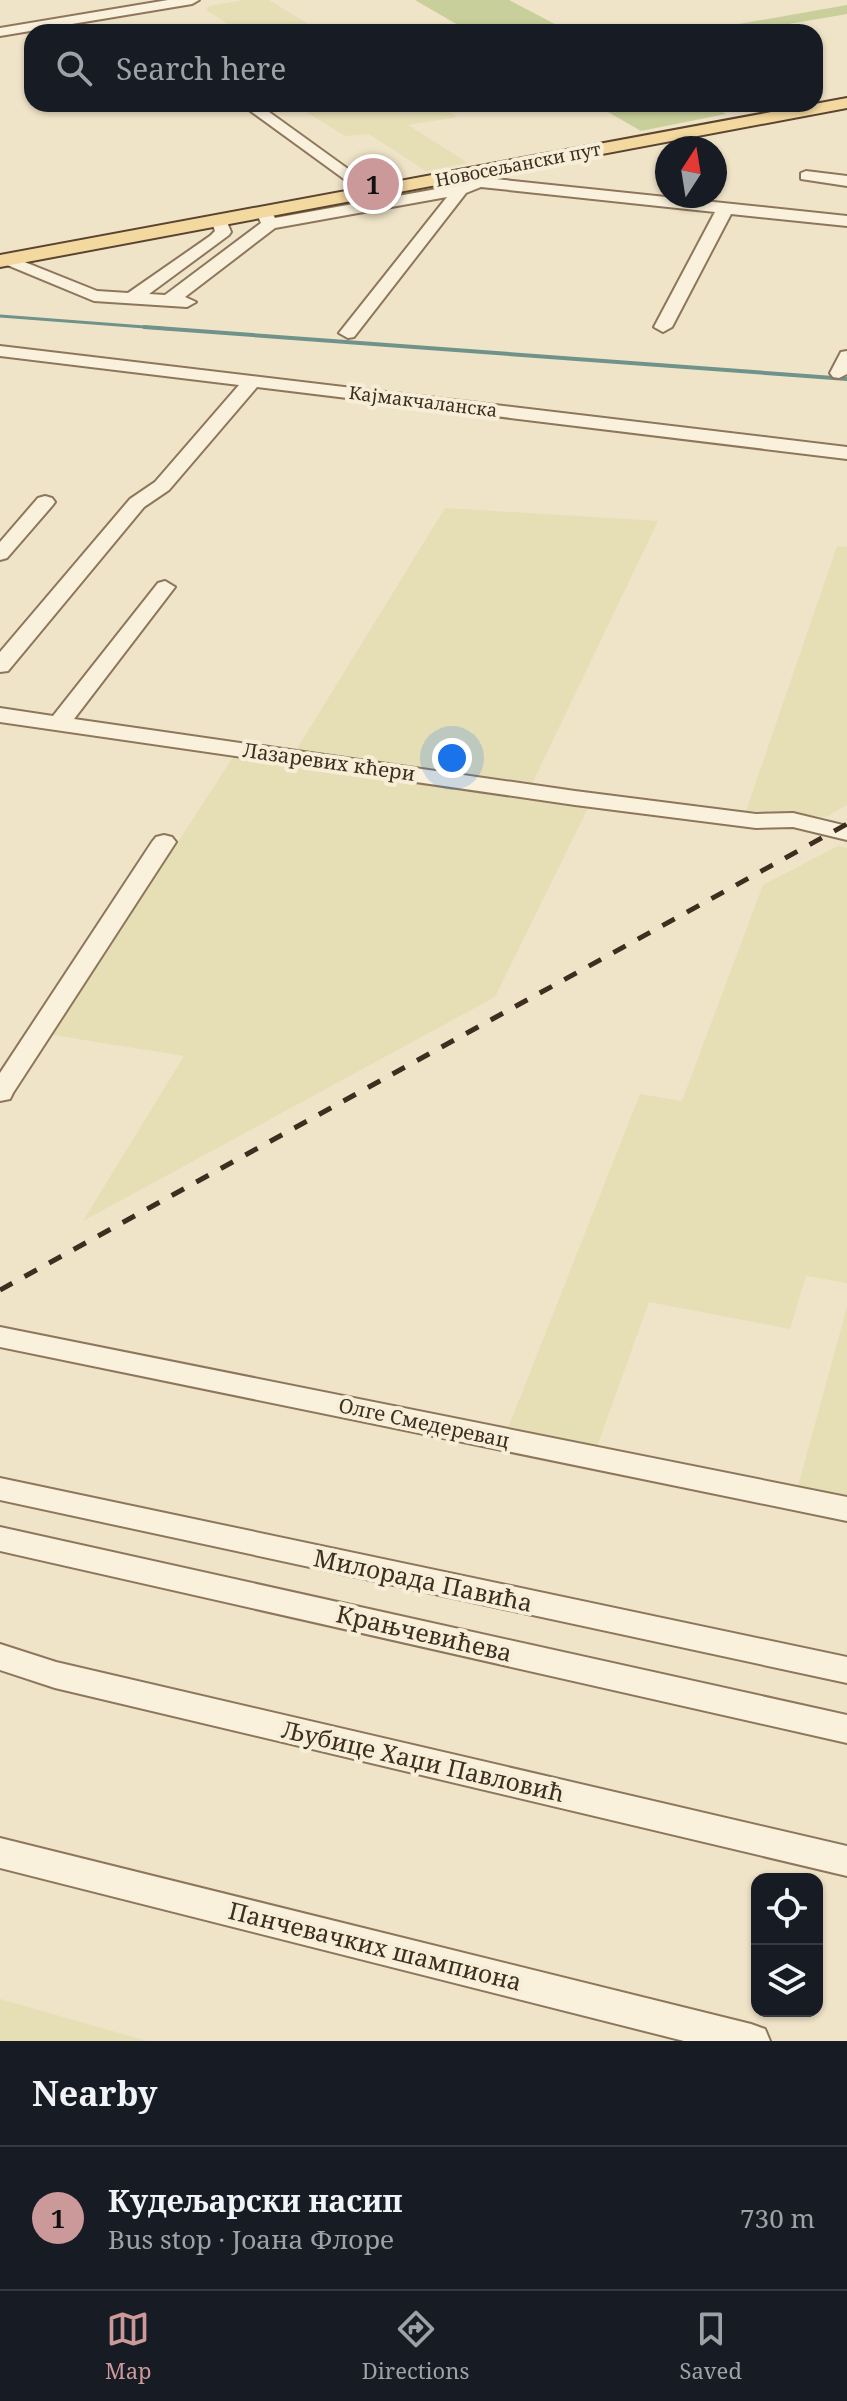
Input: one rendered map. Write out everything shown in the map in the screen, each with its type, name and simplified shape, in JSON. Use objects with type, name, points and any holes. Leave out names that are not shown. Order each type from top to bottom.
[{"type":"main road","name":"Новосељански пут","points":[[823,108],[847,103]]},
{"type":"main road","name":"Новосељански пут","points":[[4,261],[219,220],[267,218],[372,192],[454,184],[803,112]]},
{"type":"street","points":[[66,24],[124,17],[192,0]]},
{"type":"street","points":[[0,32],[24,29]]},
{"type":"street","points":[[259,112],[372,192]]},
{"type":"street","points":[[806,176],[847,181]]},
{"type":"street","points":[[348,333],[454,184]]},
{"type":"street","points":[[4,261],[91,295],[178,301],[267,218],[454,184],[485,184],[847,221]]},
{"type":"street","points":[[663,327],[725,209]]},
{"type":"street","points":[[131,299],[216,239],[223,232],[219,220]]},
{"type":"street","name":"Кајмакчаланска","points":[[0,351],[847,453]]},
{"type":"street","points":[[0,666],[137,503],[162,486],[252,382]]},
{"type":"street","points":[[0,554],[45,502]]},
{"type":"street","points":[[58,724],[165,587]]},
{"type":"street","name":"Лазаревих кћери","points":[[0,715],[756,821],[793,820],[847,833]]},
{"type":"street","points":[[4,1080],[164,842]]},
{"type":"street","name":"Олге Смедеревац","points":[[0,1337],[847,1509]]},
{"type":"street","name":"Милорада Павића","points":[[0,1489],[847,1670]]},
{"type":"street","name":"Крањчевићева","points":[[0,1539],[847,1729]]},
{"type":"street","name":"Љубице Хаџи Павловић","points":[[0,1657],[55,1675],[847,1861]]},
{"type":"street","name":"Панчевачких шампиона","points":[[0,1853],[751,2041]]},
{"type":"shaded area","points":[[244,0],[269,0],[308,24],[228,24],[206,10],[209,6]]},
{"type":"shaded area","points":[[306,112],[450,112],[458,117],[408,125],[468,163],[426,171],[369,134],[345,136]]},
{"type":"shaded area","points":[[445,508],[658,521],[531,786],[295,752]]},
{"type":"shaded area","points":[[837,546],[847,547],[847,805],[826,817],[746,811]]},
{"type":"shaded area","points":[[235,754],[590,804],[495,997],[83,1221],[184,1056],[53,1035]]},
{"type":"shaded area","points":[[838,846],[847,848],[847,1283],[806,1276],[790,1329],[649,1302],[595,1452],[506,1433],[640,1094],[682,1101],[763,885]]},
{"type":"shaded area","points":[[847,1307],[847,1501],[797,1490]]},
{"type":"shaded area","points":[[0,1999],[147,2041],[0,2041]]},
{"type":"green space","points":[[415,0],[509,0],[555,24],[456,24]]},
{"type":"green space","points":[[847,5],[847,14],[789,24],[739,24]]},
{"type":"green space","points":[[608,112],[726,114],[641,131]]},
{"type":"waterway","points":[[0,316],[170,329]]},
{"type":"waterway","points":[[144,327],[170,329]]},
{"type":"waterway","points":[[170,329],[847,379]]},
{"type":"railway","points":[[0,1290],[847,824]]},
{"type":"place","name":"Кудељарски насип","points":[[373,184]]}]
